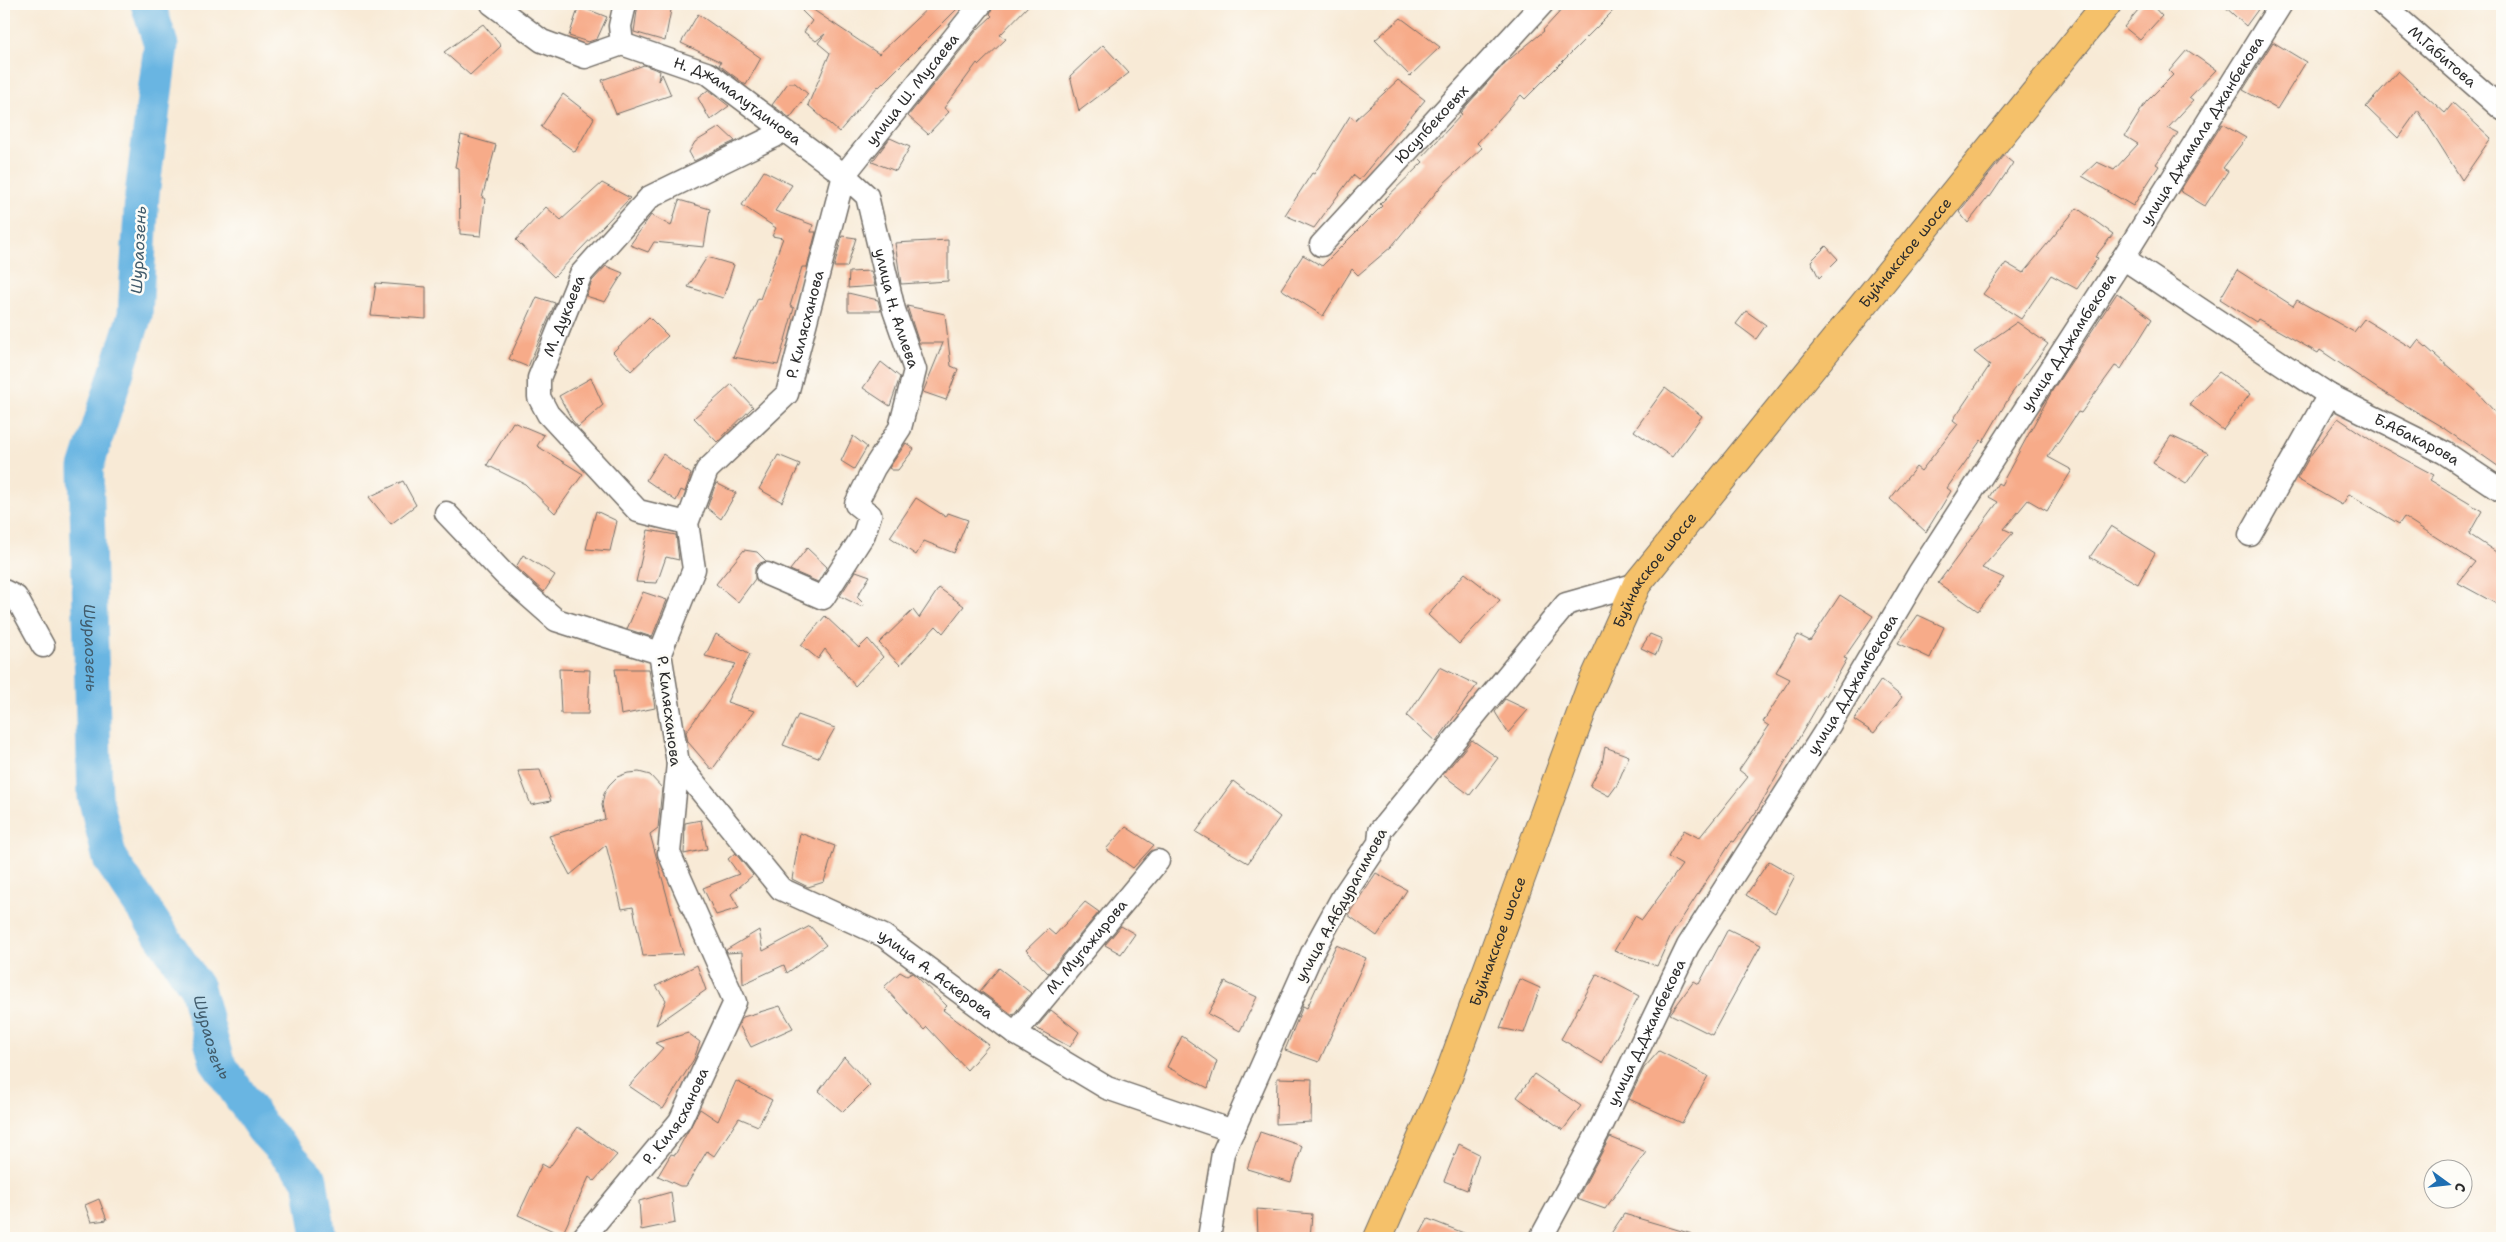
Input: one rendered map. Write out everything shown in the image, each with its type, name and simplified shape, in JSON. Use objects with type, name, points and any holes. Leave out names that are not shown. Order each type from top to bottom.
[{"type":"main road","name":"Буйнакское шоссе","points":[[1378,1238],[1447,1080],[1590,688],[1637,584],[2107,4]]},
{"type":"street","points":[[492,4],[542,42],[585,57],[622,44],[620,26],[625,4]]},
{"type":"street","name":"улица Ш. Мусаева","points":[[844,175],[981,4]]},
{"type":"street","name":"Юсупбековых","points":[[1321,245],[1542,4]]},
{"type":"street","name":"улица Джамала Джанбекова","points":[[2123,258],[2281,4]]},
{"type":"street","name":"М.Габитова","points":[[2382,4],[2502,109]]},
{"type":"street","name":"Н. Джамалутдинова","points":[[622,44],[709,74],[844,175]]},
{"type":"street","name":"М. Дукаева","points":[[687,523],[638,511],[548,414],[539,397],[539,378],[581,274],[650,197],[775,136]]},
{"type":"street","name":"Р. Килясханова","points":[[583,1238],[680,1121],[735,1002],[670,853],[678,763],[660,653],[694,569],[687,523],[707,470],[787,394],[844,175]]},
{"type":"street","name":"улица Н. Алиева","points":[[768,574],[823,598],[864,534],[870,514],[856,504],[874,468],[900,428],[915,370],[894,310],[867,196],[844,175]]},
{"type":"street","name":"Б.Абакарова","points":[[2123,258],[2329,395],[2445,453],[2502,490]]},
{"type":"street","name":"улица Д.Джамбекова","points":[[1541,1238],[1603,1123],[1688,946],[1830,724],[1920,572],[2123,258]]},
{"type":"street","points":[[2250,535],[2329,395]]},
{"type":"street","points":[[446,513],[504,574],[556,620],[660,653]]},
{"type":"street","name":"улица А.Абдурагимова","points":[[1209,1238],[1223,1152],[1312,952],[1342,898],[1379,843],[1380,830],[1566,604],[1637,584]]},
{"type":"street","points":[[4,591],[16,597],[43,646]]},
{"type":"street","name":"улица А. Аскерова","points":[[678,763],[781,889],[884,936],[1015,1033],[1107,1088],[1233,1131]]},
{"type":"street","name":"М. Мугажирова","points":[[1015,1033],[1158,861]]},
{"type":"building","points":[[638,4],[654,4],[671,10],[665,41],[634,32]]},
{"type":"building","points":[[932,4],[962,4],[878,86],[839,132],[808,105],[830,53],[818,43],[825,34],[816,41],[804,32],[812,21],[802,11],[806,5],[879,54]]},
{"type":"building","points":[[994,4],[1030,4],[1000,35],[1006,39],[979,65],[977,63],[944,108],[949,112],[928,134],[908,116],[977,30],[992,16],[990,14]]},
{"type":"building","points":[[1567,4],[1620,4],[1525,99],[1521,95],[1477,143],[1482,148],[1443,184],[1391,247],[1358,275],[1352,269],[1323,316],[1281,289],[1303,255],[1322,266],[1382,206],[1380,204],[1423,162],[1420,159],[1462,114],[1460,113],[1506,62],[1544,31]]},
{"type":"building","points":[[2143,4],[2151,4],[2162,16],[2140,40],[2124,27]]},
{"type":"building","points":[[2222,4],[2262,4],[2246,26]]},
{"type":"building","points":[[579,6],[607,17],[597,39],[588,42],[569,36]]},
{"type":"building","points":[[698,14],[761,58],[746,85],[719,65],[721,62],[681,43]]},
{"type":"building","points":[[1401,18],[1440,47],[1410,76],[1375,40]]},
{"type":"building","points":[[483,24],[501,46],[470,75],[444,52]]},
{"type":"building","points":[[2273,42],[2306,62],[2277,109],[2243,90]]},
{"type":"building","points":[[1103,45],[1129,73],[1079,111],[1070,76]]},
{"type":"building","points":[[2187,50],[2216,70],[2189,98],[2193,101],[2168,128],[2178,133],[2156,164],[2159,166],[2133,206],[2082,176],[2097,162],[2114,170],[2138,144],[2125,136],[2146,102],[2173,75],[2169,71]]},
{"type":"building","points":[[644,65],[660,71],[658,81],[662,74],[671,95],[616,114],[602,80]]},
{"type":"building","points":[[2398,71],[2445,113],[2453,103],[2491,138],[2462,180],[2418,110],[2398,138],[2366,107]]},
{"type":"building","points":[[1398,80],[1425,100],[1359,180],[1353,175],[1314,228],[1285,215],[1312,173],[1314,174],[1350,116],[1355,120]]},
{"type":"building","points":[[788,83],[795,83],[808,94],[790,118],[772,105]]},
{"type":"building","points":[[708,90],[729,106],[710,120],[698,98]]},
{"type":"building","points":[[563,94],[594,118],[575,152],[541,127]]},
{"type":"building","points":[[2222,124],[2246,138],[2223,168],[2228,171],[2205,206],[2180,191]]},
{"type":"building","points":[[720,127],[735,141],[694,161],[689,152],[695,142]]},
{"type":"building","points":[[461,135],[496,145],[482,198],[485,198],[481,236],[460,234],[459,168],[455,167]]},
{"type":"building","points":[[890,138],[910,147],[896,171],[872,162]]},
{"type":"building","points":[[2004,156],[2013,163],[1990,197],[1968,223],[1959,212]]},
{"type":"building","points":[[764,171],[792,185],[775,211],[813,225],[811,232],[816,232],[807,267],[802,267],[790,306],[794,308],[778,365],[733,357],[758,298],[760,299],[783,238],[772,236],[776,228],[742,205]]},
{"type":"building","points":[[602,183],[630,198],[554,277],[516,240],[546,207],[561,220]]},
{"type":"building","points":[[679,200],[710,209],[704,247],[654,242],[648,252],[630,245],[651,215],[671,226]]},
{"type":"building","points":[[2077,208],[2113,234],[2095,257],[2098,258],[2077,289],[2051,275],[2021,319],[1983,294],[2006,263],[2023,273]]},
{"type":"building","points":[[842,236],[856,238],[847,267],[834,267]]},
{"type":"building","points":[[948,240],[948,281],[901,284],[895,243]]},
{"type":"building","points":[[1826,246],[1838,259],[1819,278],[1811,261]]},
{"type":"building","points":[[707,257],[734,265],[723,298],[688,287]]},
{"type":"building","points":[[606,266],[623,273],[605,302],[586,296],[592,281]]},
{"type":"building","points":[[2237,270],[2293,306],[2297,300],[2354,332],[2364,319],[2412,348],[2418,340],[2476,391],[2502,420],[2502,469],[2442,427],[2378,389],[2320,350],[2318,353],[2258,319],[2256,322],[2220,299]]},
{"type":"building","points":[[871,271],[875,286],[848,288],[849,272]]},
{"type":"building","points":[[376,283],[426,287],[426,319],[371,315]]},
{"type":"building","points":[[848,293],[878,300],[881,311],[848,311]]},
{"type":"building","points":[[2117,293],[2152,319],[2121,369],[2115,366],[2081,413],[2078,412],[2048,457],[2072,470],[2047,511],[2028,500],[2004,529],[2013,533],[1982,568],[2004,578],[1978,611],[1938,583],[1998,502],[1989,497],[1998,483],[2001,485],[2052,391]]},
{"type":"building","points":[[537,297],[555,303],[528,367],[509,359]]},
{"type":"building","points":[[907,306],[945,314],[951,366],[958,369],[946,400],[923,392],[943,343],[919,343]]},
{"type":"building","points":[[1746,311],[1766,325],[1756,339],[1736,324]]},
{"type":"building","points":[[649,317],[668,336],[631,371],[613,352]]},
{"type":"building","points":[[2017,322],[2048,344],[2010,396],[1983,442],[1981,440],[1947,488],[1951,491],[1926,532],[1890,499],[1916,467],[1921,471],[1958,424],[1953,420],[1990,365],[1974,352]]},
{"type":"building","points":[[881,362],[900,377],[890,406],[863,388]]},
{"type":"building","points":[[2219,372],[2250,394],[2223,430],[2189,404]]},
{"type":"building","points":[[591,378],[603,405],[578,427],[559,396]]},
{"type":"building","points":[[732,384],[753,407],[717,442],[694,418]]},
{"type":"building","points":[[1665,388],[1702,416],[1672,457],[1634,431]]},
{"type":"building","points":[[2338,418],[2378,445],[2434,475],[2430,480],[2482,511],[2469,534],[2502,556],[2502,607],[2458,583],[2475,562],[2404,517],[2399,524],[2349,494],[2342,505],[2297,479],[2310,456]]},
{"type":"building","points":[[513,422],[544,435],[537,446],[583,474],[555,513],[525,484],[487,465]]},
{"type":"building","points":[[853,436],[867,447],[854,469],[841,461]]},
{"type":"building","points":[[2171,436],[2208,453],[2186,484],[2153,463]]},
{"type":"building","points":[[906,443],[914,449],[898,470],[892,470],[889,468]]},
{"type":"building","points":[[663,454],[691,474],[685,492],[681,490],[676,501],[646,480]]},
{"type":"building","points":[[778,455],[800,464],[782,502],[759,489]]},
{"type":"building","points":[[403,481],[416,505],[391,524],[369,497]]},
{"type":"building","points":[[716,483],[736,493],[721,519],[707,508]]},
{"type":"building","points":[[916,498],[946,517],[948,513],[968,520],[954,553],[924,541],[916,555],[890,537]]},
{"type":"building","points":[[596,511],[617,521],[610,551],[586,549]]},
{"type":"building","points":[[2111,526],[2155,553],[2138,584],[2090,557]]},
{"type":"building","points":[[648,530],[676,535],[679,560],[666,557],[657,583],[636,582]]},
{"type":"building","points":[[807,548],[827,567],[818,582],[790,570]]},
{"type":"building","points":[[744,550],[757,552],[766,561],[760,563],[755,568],[755,579],[738,602],[716,584]]},
{"type":"building","points":[[523,555],[555,575],[544,592],[516,567]]},
{"type":"building","points":[[856,571],[870,576],[857,597],[864,604],[862,607],[840,596]]},
{"type":"building","points":[[1465,573],[1500,600],[1459,644],[1428,615]]},
{"type":"building","points":[[939,588],[964,606],[943,633],[936,626],[900,665],[879,643],[913,610],[919,618]]},
{"type":"building","points":[[643,592],[667,600],[652,637],[627,629]]},
{"type":"building","points":[[1840,595],[1873,616],[1844,658],[1847,659],[1826,696],[1824,695],[1756,812],[1734,842],[1732,841],[1670,937],[1657,966],[1614,951],[1635,916],[1642,920],[1682,865],[1668,857],[1684,830],[1699,838],[1748,777],[1739,770],[1769,726],[1763,722],[1790,679],[1776,672],[1798,635],[1810,641]]},
{"type":"building","points":[[1918,615],[1944,627],[1930,658],[1898,643]]},
{"type":"building","points":[[825,616],[859,648],[868,639],[883,657],[855,686],[825,649],[818,659],[801,645]]},
{"type":"building","points":[[716,634],[750,654],[727,702],[754,711],[712,770],[688,742],[686,732],[736,664],[705,656]]},
{"type":"building","points":[[1650,634],[1662,639],[1656,655],[1641,648]]},
{"type":"building","points":[[1440,667],[1477,685],[1436,742],[1407,716]]},
{"type":"building","points":[[559,669],[590,670],[588,714],[561,714]]},
{"type":"building","points":[[615,669],[649,669],[655,708],[621,715]]},
{"type":"building","points":[[1881,680],[1902,697],[1874,733],[1854,720]]},
{"type":"building","points":[[1505,699],[1528,710],[1508,733],[1495,712]]},
{"type":"building","points":[[798,715],[835,728],[818,758],[783,745]]},
{"type":"building","points":[[1472,740],[1498,758],[1470,795],[1443,775]]},
{"type":"building","points":[[1605,747],[1629,756],[1617,785],[1609,796],[1590,786],[1602,764]]},
{"type":"building","points":[[540,770],[551,801],[531,805],[518,771]]},
{"type":"building","points":[[639,772],[650,775],[662,788],[658,828],[650,834],[683,954],[643,956],[633,907],[622,909],[606,845],[570,875],[549,836],[605,819],[602,805],[604,794],[609,785],[617,777]]},
{"type":"building","points":[[1233,781],[1280,817],[1248,863],[1196,832]]},
{"type":"building","points":[[701,820],[707,849],[684,854],[685,823]]},
{"type":"building","points":[[1126,827],[1154,845],[1133,868],[1106,849]]},
{"type":"building","points":[[800,833],[835,846],[824,882],[808,887],[792,879]]},
{"type":"building","points":[[735,853],[753,875],[731,894],[739,908],[716,915],[703,888],[739,874],[728,859]]},
{"type":"building","points":[[1769,861],[1795,876],[1775,913],[1746,895]]},
{"type":"building","points":[[1376,873],[1407,890],[1377,936],[1348,915]]},
{"type":"building","points":[[1085,902],[1099,912],[1048,973],[1026,950],[1048,929],[1055,935]]},
{"type":"building","points":[[810,926],[826,945],[787,973],[784,965],[743,984],[742,952],[727,953],[726,950],[759,930],[763,951]]},
{"type":"building","points":[[1121,926],[1135,934],[1121,954],[1105,945]]},
{"type":"building","points":[[1728,929],[1761,945],[1712,1035],[1670,1014],[1694,981],[1699,984]]},
{"type":"building","points":[[1336,945],[1366,958],[1319,1062],[1285,1050],[1303,1006],[1307,1008]]},
{"type":"building","points":[[697,965],[706,990],[656,1025],[666,1000],[656,986]]},
{"type":"building","points":[[999,968],[1031,993],[1013,1015],[980,991]]},
{"type":"building","points":[[900,972],[907,976],[912,973],[916,976],[947,1006],[943,1010],[989,1045],[967,1070],[927,1027],[924,1030],[884,987]]},
{"type":"building","points":[[1597,974],[1639,996],[1602,1063],[1561,1039]]},
{"type":"building","points":[[1520,979],[1540,988],[1524,1033],[1500,1028]]},
{"type":"building","points":[[1225,982],[1257,997],[1240,1031],[1208,1014]]},
{"type":"building","points":[[780,1006],[793,1028],[751,1047],[739,1025],[743,1017]]},
{"type":"building","points":[[1051,1010],[1079,1032],[1070,1047],[1036,1028]]},
{"type":"building","points":[[688,1033],[700,1042],[694,1059],[663,1109],[629,1086],[663,1048],[655,1043]]},
{"type":"building","points":[[1182,1036],[1217,1061],[1208,1088],[1167,1067]]},
{"type":"building","points":[[1659,1051],[1708,1076],[1682,1123],[1629,1099],[1644,1068]]},
{"type":"building","points":[[844,1057],[870,1085],[843,1112],[819,1091]]},
{"type":"building","points":[[1534,1074],[1581,1106],[1563,1130],[1517,1097]]},
{"type":"building","points":[[1277,1078],[1312,1079],[1311,1122],[1276,1124]]},
{"type":"building","points":[[736,1081],[772,1100],[758,1126],[739,1118],[714,1156],[707,1151],[686,1186],[680,1186],[658,1176],[671,1154],[675,1155],[700,1109],[718,1121]]},
{"type":"building","points":[[578,1127],[617,1155],[594,1181],[589,1177],[562,1235],[518,1215],[542,1164],[549,1168]]},
{"type":"building","points":[[1260,1132],[1302,1146],[1291,1182],[1247,1169]]},
{"type":"building","points":[[1610,1137],[1646,1152],[1605,1209],[1577,1199]]},
{"type":"building","points":[[1459,1144],[1479,1154],[1467,1190],[1444,1181]]},
{"type":"building","points":[[671,1192],[675,1223],[641,1230],[639,1201]]},
{"type":"building","points":[[99,1199],[107,1220],[91,1222],[85,1205]]},
{"type":"building","points":[[1257,1209],[1312,1214],[1310,1238],[1258,1238]]},
{"type":"building","points":[[1624,1214],[1692,1234],[1691,1238],[1608,1238]]},
{"type":"building","points":[[1428,1219],[1474,1237],[1474,1238],[1418,1238]]},
{"type":"waterway","name":"Шураозень","points":[[148,4],[161,45],[142,195],[135,315],[86,468],[95,797],[110,859],[197,988],[217,1062],[263,1129],[310,1179],[319,1238]]}]
